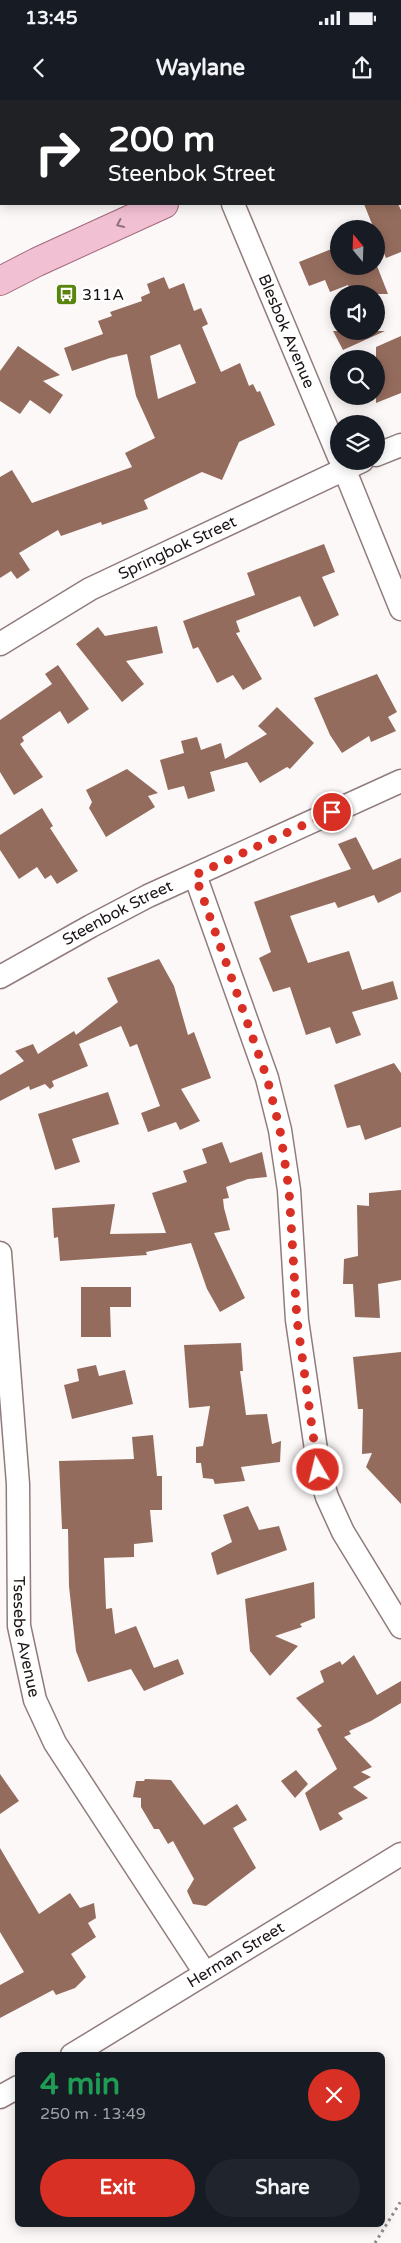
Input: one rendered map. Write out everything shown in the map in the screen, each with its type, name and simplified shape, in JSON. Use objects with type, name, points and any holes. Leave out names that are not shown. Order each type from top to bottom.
[{"type":"main road","points":[[0,282],[36,262],[162,205]]},
{"type":"street","name":"Blesbok Avenue","points":[[233,205],[330,425]]},
{"type":"street","points":[[385,451],[401,445]]},
{"type":"street","name":"Springbok Street","points":[[0,644],[90,590],[330,470]]},
{"type":"street","name":"Blesbok Avenue","points":[[349,470],[401,609]]},
{"type":"street","name":"Steenbok Street","points":[[0,977],[90,926],[195,875],[401,782]]},
{"type":"street","points":[[195,875],[267,1078],[280,1130],[289,1190],[297,1320],[318,1470],[327,1497],[343,1532],[401,1627]]},
{"type":"street","name":"Tsesebe Avenue","points":[[0,1252],[6,1404],[18,1484],[19,1626],[35,1700],[55,1743],[205,1973]]},
{"type":"street","name":"Herman Street","points":[[77,2052],[401,1854]]},
{"type":"street","points":[[0,2097],[15,2089]]},
{"type":"path","points":[[385,2227],[401,2201]]},
{"type":"path","points":[[375,2243],[385,2227]]},
{"type":"building","points":[[364,205],[398,205],[401,210],[401,252],[386,258],[385,220],[370,220]]},
{"type":"building","points":[[330,250],[330,275],[381,275],[384,285],[330,285],[330,292],[325,280],[309,286],[299,262]]},
{"type":"building","points":[[164,277],[169,289],[184,283],[194,311],[201,308],[208,324],[202,327],[221,372],[240,363],[249,386],[253,384],[257,392],[260,391],[275,425],[239,442],[222,480],[202,472],[144,500],[148,509],[102,525],[101,522],[61,536],[58,530],[19,553],[30,570],[17,579],[11,571],[0,578],[0,477],[12,470],[32,503],[132,467],[125,453],[155,438],[136,396],[127,354],[72,371],[64,348],[103,334],[98,321],[112,316],[110,312],[142,301],[141,297],[150,293],[147,284]],"holes":[[[180,344],[196,383],[158,399],[150,356]]]},
{"type":"building","points":[[401,336],[401,393],[385,399],[385,350],[376,350],[376,347]]},
{"type":"building","points":[[338,340],[365,340],[343,350]]},
{"type":"building","points":[[18,346],[60,375],[43,381],[63,395],[50,414],[30,400],[20,414],[0,401],[0,371]]},
{"type":"building","points":[[324,544],[335,572],[322,577],[339,615],[314,627],[300,596],[236,621],[240,632],[236,633],[262,679],[243,690],[233,675],[217,683],[198,647],[193,649],[183,621],[255,595],[247,573]]},
{"type":"building","points":[[157,626],[163,653],[126,661],[144,684],[122,702],[76,644],[98,627],[105,636]]},
{"type":"building","points":[[58,665],[89,709],[68,724],[60,711],[22,737],[24,741],[20,744],[43,777],[14,795],[0,772],[0,720],[52,684],[45,674]]},
{"type":"building","points":[[377,674],[397,712],[388,717],[396,731],[371,742],[369,736],[342,753],[330,735],[314,698]]},
{"type":"building","points":[[277,707],[314,743],[290,769],[287,767],[260,783],[247,762],[210,772],[215,791],[188,799],[184,786],[168,790],[160,760],[184,753],[181,741],[197,737],[201,750],[221,743],[225,759],[267,734],[258,726]]},
{"type":"building","points":[[127,769],[158,793],[148,796],[155,807],[106,837],[89,808],[92,802],[86,790]]},
{"type":"building","points":[[42,808],[53,826],[50,828],[78,871],[57,884],[51,875],[45,879],[37,867],[19,879],[0,850],[0,835]]},
{"type":"building","points":[[356,837],[373,870],[401,858],[401,892],[378,903],[374,895],[338,908],[335,902],[290,916],[308,963],[349,951],[362,990],[393,981],[398,999],[352,1012],[361,1035],[336,1044],[330,1027],[306,1035],[290,987],[273,992],[259,958],[271,952],[254,902],[351,869],[338,844]]},
{"type":"building","points":[[159,959],[174,986],[188,1035],[194,1032],[211,1078],[181,1089],[200,1121],[180,1130],[176,1122],[148,1132],[141,1113],[160,1106],[137,1044],[130,1047],[121,1026],[79,1044],[88,1066],[52,1081],[54,1086],[50,1089],[45,1084],[30,1090],[29,1086],[0,1101],[0,1075],[24,1061],[15,1051],[33,1044],[38,1054],[74,1031],[76,1035],[118,1002],[107,978]]},
{"type":"building","points":[[394,1063],[401,1073],[401,1127],[365,1140],[360,1125],[347,1128],[334,1085]]},
{"type":"building","points":[[108,1092],[119,1124],[72,1139],[80,1162],[55,1170],[38,1114]]},
{"type":"building","points":[[222,1142],[230,1163],[262,1152],[267,1177],[248,1179],[226,1187],[229,1198],[223,1199],[230,1230],[214,1233],[245,1298],[220,1312],[207,1289],[191,1243],[146,1252],[147,1255],[60,1261],[58,1237],[54,1238],[52,1208],[115,1204],[110,1234],[166,1233],[152,1193],[187,1182],[183,1171],[207,1163],[202,1149]]},
{"type":"building","points":[[401,1190],[401,1280],[378,1284],[380,1318],[355,1317],[353,1284],[343,1284],[344,1259],[358,1256],[357,1205],[369,1206],[369,1193]]},
{"type":"building","points":[[81,1287],[131,1287],[131,1307],[110,1307],[111,1337],[81,1337]]},
{"type":"building","points":[[241,1343],[243,1371],[240,1371],[246,1415],[267,1414],[272,1444],[281,1441],[280,1462],[241,1467],[245,1481],[215,1484],[213,1479],[203,1478],[201,1463],[196,1463],[196,1447],[203,1446],[210,1406],[189,1408],[184,1345]]},
{"type":"building","points":[[401,1352],[401,1504],[366,1467],[372,1453],[362,1454],[363,1409],[358,1409],[353,1357]]},
{"type":"building","points":[[96,1365],[99,1376],[125,1370],[133,1404],[72,1419],[64,1385],[79,1381],[77,1369]]},
{"type":"building","points":[[153,1435],[157,1476],[162,1476],[162,1510],[150,1510],[153,1542],[134,1544],[134,1557],[104,1558],[106,1609],[112,1608],[115,1634],[136,1626],[154,1668],[178,1659],[184,1674],[144,1691],[131,1669],[88,1682],[76,1651],[69,1586],[68,1529],[62,1529],[59,1461],[134,1459],[132,1437]]},
{"type":"building","points":[[248,1506],[259,1530],[279,1526],[287,1550],[217,1575],[211,1553],[232,1542],[223,1515]]},
{"type":"building","points":[[314,1582],[315,1618],[300,1624],[302,1627],[275,1636],[298,1646],[270,1676],[250,1651],[245,1599]]},
{"type":"building","points":[[354,1655],[377,1695],[401,1681],[401,1703],[371,1721],[349,1731],[351,1734],[344,1737],[372,1767],[361,1772],[371,1777],[353,1787],[368,1798],[338,1813],[343,1819],[320,1831],[305,1793],[337,1769],[317,1729],[322,1726],[296,1698],[324,1682],[320,1671],[340,1661],[342,1665]]},
{"type":"building","points":[[296,1770],[308,1784],[295,1798],[281,1781]]},
{"type":"building","points":[[0,1774],[19,1801],[0,1814]]},
{"type":"building","points":[[145,1779],[171,1780],[204,1825],[237,1804],[247,1820],[233,1828],[256,1868],[206,1906],[193,1904],[187,1891],[194,1879],[173,1841],[168,1844],[159,1829],[154,1829],[141,1807],[141,1798],[133,1797],[136,1781],[144,1781]]},
{"type":"building","points":[[0,1848],[39,1914],[70,1893],[80,1908],[94,1903],[96,1918],[88,1923],[96,1937],[71,1954],[86,1977],[75,1988],[56,1995],[53,1990],[0,2018],[0,1985],[24,1972],[0,1932]]},
{"type":"place","name":"311A","points":[[66,295]]},
{"type":"route","points":[[318,1470],[297,1320],[289,1190],[280,1130],[267,1078],[195,875],[332,812]]}]
